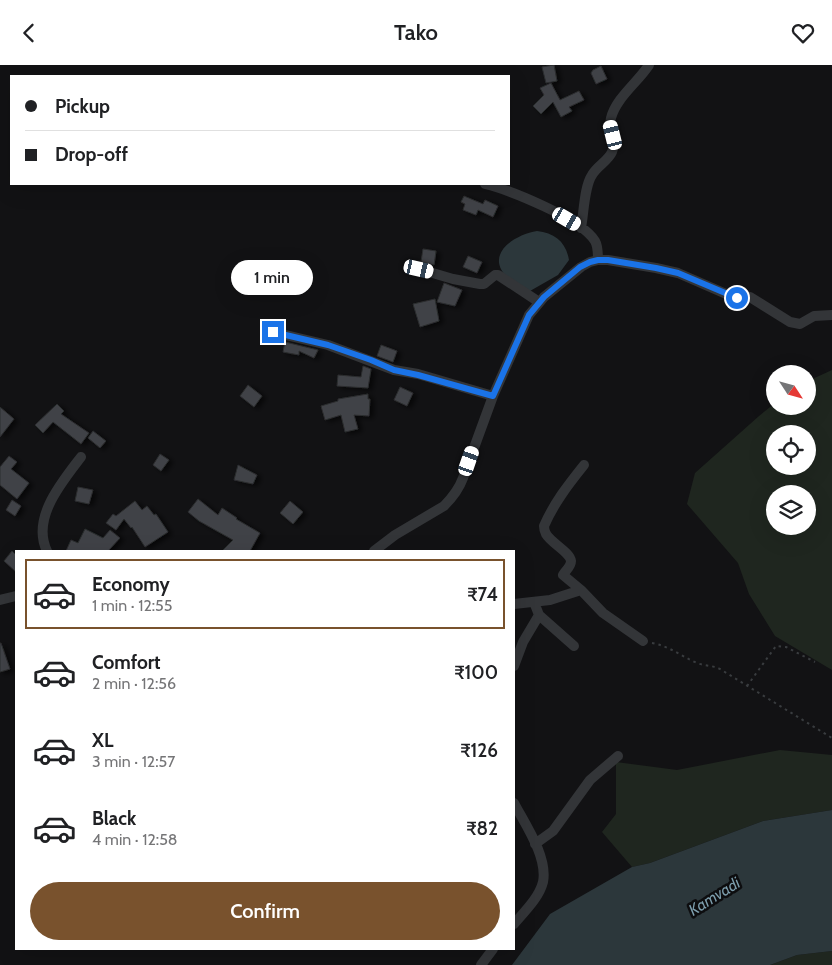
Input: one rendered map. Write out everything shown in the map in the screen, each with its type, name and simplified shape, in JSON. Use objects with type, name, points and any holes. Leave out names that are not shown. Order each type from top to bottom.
[{"type":"street","points":[[581,228],[589,179],[613,151],[611,117],[623,97],[649,65]]},
{"type":"street","points":[[488,185],[539,204],[581,228],[595,241],[598,260]]},
{"type":"street","points":[[375,550],[386,541],[436,511],[452,498],[460,487],[493,396],[524,324],[539,302],[580,267],[598,260],[678,273],[733,297],[750,297],[790,322],[800,324],[814,316],[832,315]]},
{"type":"street","points":[[419,269],[453,279],[480,284],[498,275],[539,302]]},
{"type":"street","points":[[273,332],[328,345],[394,370],[493,396]]},
{"type":"street","points":[[47,550],[43,539],[45,518],[56,490],[81,457]]},
{"type":"street","points":[[584,465],[562,493],[544,526],[546,535],[569,556],[570,566],[563,575],[581,590],[603,613],[643,641]]},
{"type":"street","points":[[515,604],[550,600],[581,590]]},
{"type":"street","points":[[0,600],[15,597]]},
{"type":"street","points":[[534,602],[538,615],[574,645]]},
{"type":"street","points":[[515,663],[523,642],[538,615]]},
{"type":"street","points":[[535,844],[553,831],[594,776],[618,756]]},
{"type":"street","points":[[515,805],[535,844],[544,867],[542,883],[535,899],[515,923]]},
{"type":"street","points":[[481,965],[491,950]]},
{"type":"path","points":[[643,641],[661,644],[696,663],[713,666],[832,738]]},
{"type":"path","points":[[747,686],[776,646],[786,647],[816,662]]},
{"type":"shaded area","points":[[832,370],[832,670],[775,636],[749,594],[738,563],[687,504],[695,473],[766,410],[766,415],[816,415],[816,377]]},
{"type":"shaded area","points":[[780,750],[832,755],[832,810],[763,821],[650,863],[632,867],[602,832],[616,814],[616,762],[677,770]]},
{"type":"shaded area","points":[[832,951],[832,965],[770,965],[797,955]]},
{"type":"water","points":[[537,231],[559,239],[568,254],[569,260],[558,275],[530,291],[512,282],[502,271],[499,263],[500,255],[504,248],[511,242],[528,233]]},
{"type":"water","name":"Kamvadi","points":[[832,810],[832,951],[797,955],[770,965],[512,965],[550,914],[632,867],[650,863],[763,821]]},
{"type":"building","points":[[554,65],[557,81],[546,83],[542,67]]},
{"type":"building","points":[[601,66],[607,79],[596,84],[591,73]]},
{"type":"building","points":[[551,83],[560,100],[579,91],[584,100],[569,107],[572,111],[561,117],[553,102],[541,114],[533,106],[544,95],[540,88]]},
{"type":"building","points":[[464,196],[483,204],[485,200],[498,206],[493,217],[478,210],[476,215],[463,210],[465,204],[461,202]]},
{"type":"building","points":[[423,249],[436,251],[434,265],[421,262]]},
{"type":"building","points":[[468,256],[482,262],[477,273],[463,267]]},
{"type":"building","points":[[444,283],[462,290],[455,306],[437,302]]},
{"type":"building","points":[[435,299],[439,321],[420,327],[413,304]]},
{"type":"building","points":[[285,342],[318,350],[314,358],[299,351],[299,355],[283,352]]},
{"type":"building","points":[[381,345],[397,351],[393,362],[377,356]]},
{"type":"building","points":[[363,366],[371,369],[368,388],[337,386],[338,375],[361,377]]},
{"type":"building","points":[[248,385],[262,396],[254,407],[240,396]]},
{"type":"building","points":[[400,387],[413,393],[407,406],[394,400]]},
{"type":"building","points":[[368,394],[368,399],[370,399],[369,416],[354,415],[358,429],[345,432],[341,415],[325,420],[321,406],[338,401],[338,399]]},
{"type":"building","points":[[57,404],[64,411],[61,414],[89,433],[81,444],[53,422],[43,433],[35,425]]},
{"type":"building","points":[[0,407],[14,419],[0,437]]},
{"type":"building","points":[[93,431],[106,441],[100,448],[88,438]]},
{"type":"building","points":[[160,454],[169,460],[161,471],[153,465]]},
{"type":"building","points":[[9,456],[17,462],[11,469],[29,483],[17,499],[0,485],[0,467]]},
{"type":"building","points":[[238,465],[257,475],[253,484],[234,480]]},
{"type":"building","points":[[78,487],[93,490],[89,504],[75,501]]},
{"type":"building","points":[[198,499],[218,515],[222,508],[260,533],[251,550],[223,550],[233,540],[199,521],[188,512]]},
{"type":"building","points":[[12,500],[21,506],[15,516],[6,510]]},
{"type":"building","points":[[135,501],[142,510],[147,506],[154,515],[156,514],[168,532],[145,547],[132,527],[124,519],[116,530],[106,523],[113,514],[116,516]]},
{"type":"building","points":[[290,501],[303,512],[293,524],[280,513]]},
{"type":"building","points":[[85,529],[103,538],[110,530],[120,538],[109,550],[66,550],[71,540],[78,543]]},
{"type":"building","points":[[12,551],[15,554],[15,571],[4,561]]},
{"type":"building","points":[[0,643],[10,669],[0,672]]},
{"type":"route","points":[[273,332],[328,345],[394,370],[493,396],[522,329],[536,304],[580,267],[590,262],[608,260],[678,273],[737,298]]}]
